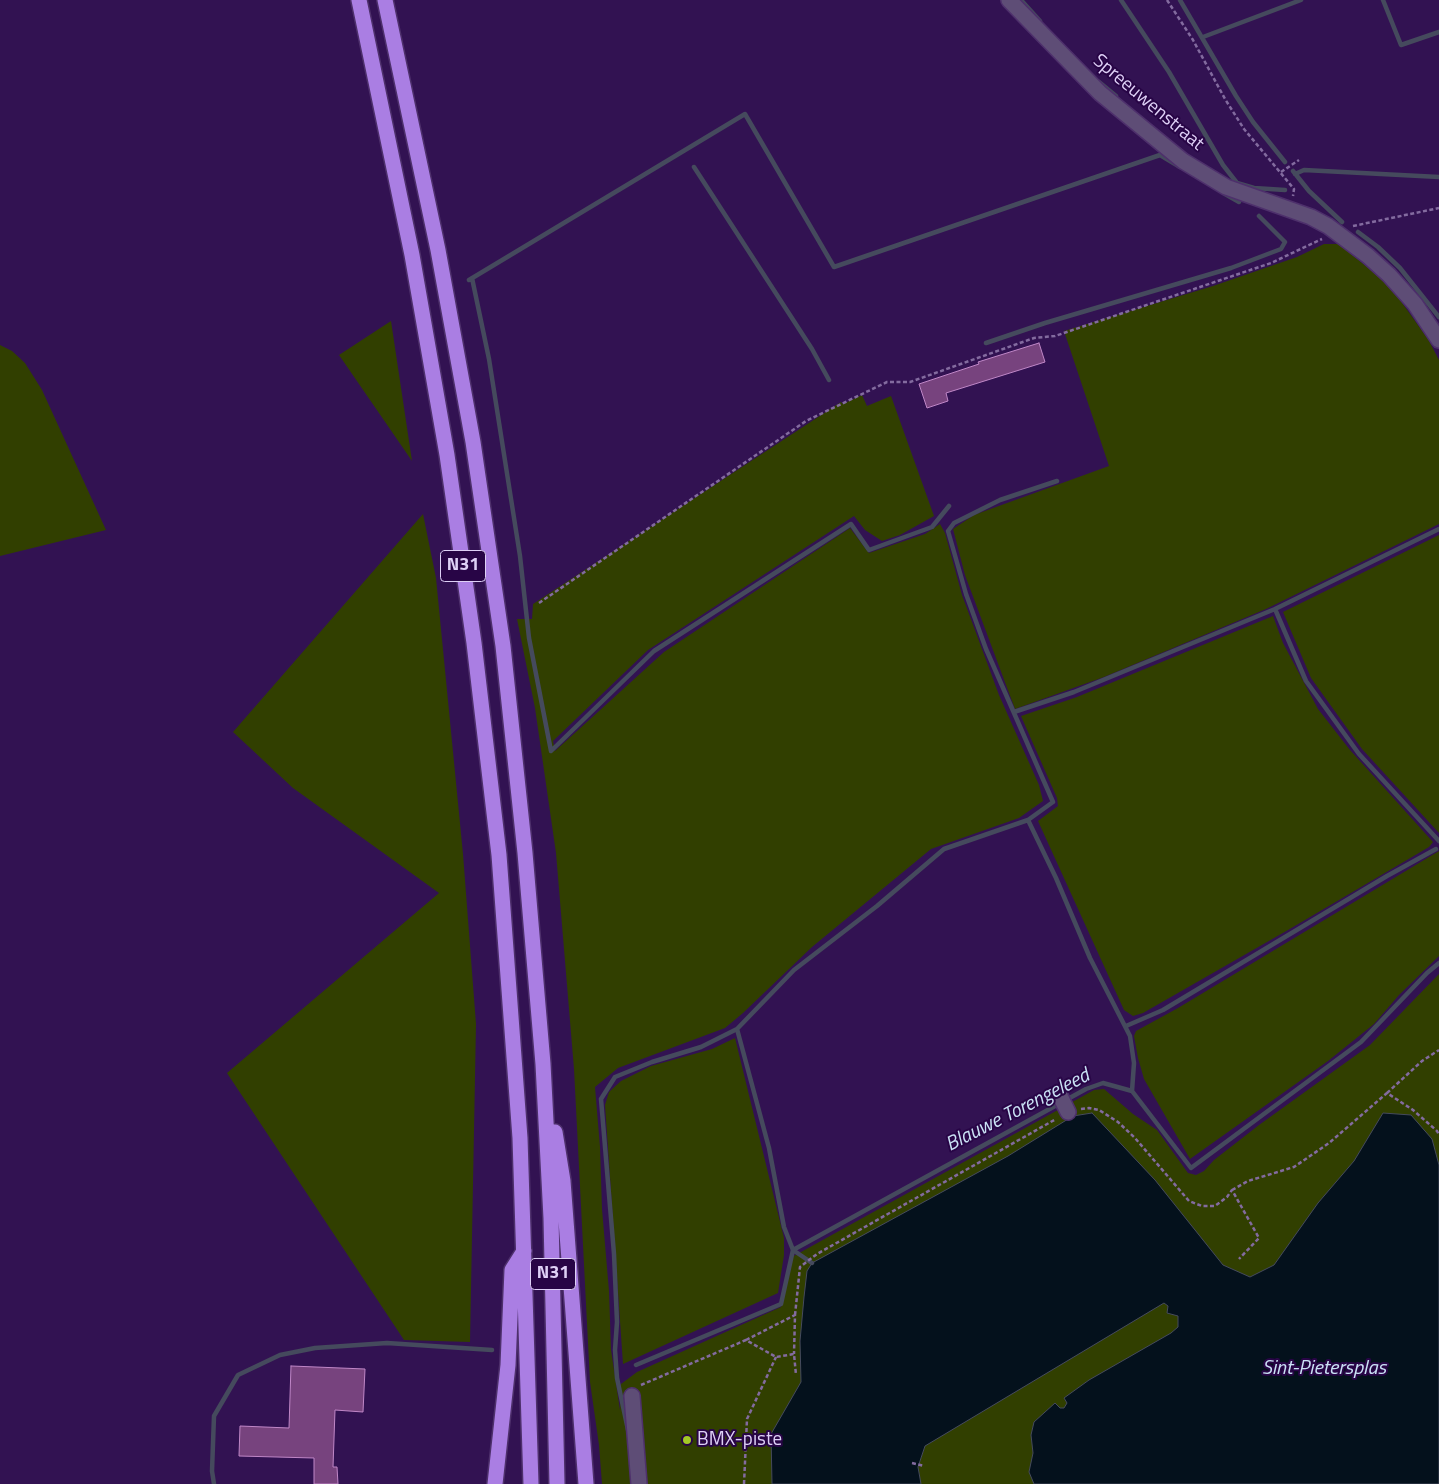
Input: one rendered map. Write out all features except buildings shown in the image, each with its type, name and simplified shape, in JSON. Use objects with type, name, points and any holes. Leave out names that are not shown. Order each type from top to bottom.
[{"type":"highway","name":"N31","points":[[359,0],[412,255],[447,456],[474,643],[499,855],[520,1138],[531,1484]]},
{"type":"highway","name":"N31","points":[[385,0],[438,250],[476,461],[504,655],[526,853],[543,1064],[551,1218],[557,1484]]},
{"type":"highway","points":[[543,1064],[563,1181],[586,1484]]},
{"type":"highway","points":[[495,1484],[508,1365],[512,1270],[524,1251]]},
{"type":"street","name":"Spreeuwenstraat","points":[[1010,0],[1100,93],[1183,161],[1226,187],[1311,217],[1336,232],[1389,275],[1414,304],[1439,340]]},
{"type":"street","points":[[1060,1096],[1068,1112]]},
{"type":"street","points":[[632,1396],[639,1484]]},
{"type":"path","points":[[1168,0],[1244,129],[1294,189],[1292,210]]},
{"type":"path","points":[[1281,172],[1299,160]]},
{"type":"path","points":[[538,603],[806,421],[887,382],[910,382],[1034,338],[1055,336],[1290,255],[1336,232],[1362,222],[1439,208]]},
{"type":"path","points":[[796,1375],[794,1354],[795,1314],[800,1267],[817,1254],[1068,1112],[1089,1108],[1099,1110],[1118,1122],[1136,1138],[1189,1201],[1202,1206],[1215,1206],[1226,1198],[1232,1190],[1248,1182],[1294,1167],[1329,1143],[1422,1061],[1439,1050]]},
{"type":"path","points":[[1387,1093],[1413,1110],[1437,1131],[1439,1136]]},
{"type":"path","points":[[1232,1190],[1259,1238],[1239,1259]]},
{"type":"path","points":[[632,1396],[641,1385],[746,1340],[795,1314]]},
{"type":"path","points":[[746,1340],[776,1357],[794,1354]]},
{"type":"path","points":[[744,1484],[747,1419],[776,1357]]},
{"type":"path","points":[[912,1463],[924,1466]]},
{"type":"green space","points":[[1324,244],[1339,244],[1390,286],[1428,339],[1439,360],[1439,524],[1266,609],[1104,677],[1015,709],[965,575],[953,529],[974,515],[1109,466],[1064,331],[1213,286],[1297,257]]},
{"type":"green space","points":[[391,321],[412,461],[339,355]]},
{"type":"green space","points":[[0,345],[12,351],[25,363],[42,390],[106,530],[0,556]]},
{"type":"green space","points":[[862,395],[867,406],[891,396],[934,516],[900,535],[882,541],[865,530],[854,516],[648,650],[553,741],[555,751],[664,652],[850,528],[869,553],[925,534],[940,524],[945,533],[962,595],[999,695],[1039,785],[1043,801],[1019,818],[931,849],[812,947],[725,1028],[618,1068],[595,1087],[609,1291],[611,1350],[620,1410],[621,1384],[637,1372],[781,1307],[792,1257],[1094,1090],[1104,1089],[1133,1114],[1157,1130],[1188,1173],[1196,1175],[1204,1171],[1214,1160],[1259,1125],[1370,1045],[1439,974],[1439,1484],[602,1484],[599,1445],[590,1382],[574,1069],[556,853],[535,708],[517,619],[532,619],[533,604],[841,402],[843,404]]},
{"type":"green space","points":[[423,514],[436,578],[463,854],[476,1024],[470,1342],[404,1340],[227,1073],[439,893],[293,788],[233,732]]},
{"type":"green space","points":[[1439,535],[1439,833],[1362,749],[1311,678],[1283,612]]},
{"type":"green space","points":[[1273,616],[1283,643],[1318,709],[1350,750],[1433,842],[1429,847],[1288,930],[1143,1013],[1133,1016],[1124,1010],[1038,821],[1058,806],[1057,798],[1021,716],[1077,697]]},
{"type":"green space","points":[[1439,851],[1439,956],[1399,995],[1374,1024],[1328,1061],[1190,1159],[1144,1079],[1134,1036],[1136,1031],[1178,1008]]},
{"type":"green space","points":[[735,1038],[784,1238],[784,1255],[778,1293],[623,1364],[605,1105],[609,1092],[621,1081],[651,1066],[712,1049]]},
{"type":"water","name":"Sint-Pietersplas","points":[[1092,1113],[1155,1180],[1223,1265],[1250,1277],[1274,1265],[1318,1203],[1354,1161],[1383,1113],[1411,1115],[1432,1139],[1439,1165],[1439,1484],[1034,1484],[1029,1472],[1033,1453],[1031,1435],[1034,1422],[1055,1403],[1060,1408],[1064,1408],[1067,1403],[1064,1398],[1089,1380],[1171,1333],[1178,1327],[1178,1316],[1167,1313],[1168,1306],[1164,1303],[925,1446],[918,1467],[921,1484],[772,1484],[771,1434],[801,1382],[800,1341],[804,1297],[807,1271],[812,1263],[1008,1156],[1073,1116]]},
{"type":"waterway","points":[[1021,0],[1040,21]]},
{"type":"waterway","points":[[1121,0],[1169,72],[1223,165],[1237,183],[1254,188],[1285,190]]},
{"type":"waterway","points":[[1180,0],[1236,96],[1253,122],[1285,162]]},
{"type":"waterway","points":[[1203,37],[1301,0]]},
{"type":"waterway","points":[[1383,0],[1401,45],[1439,32]]},
{"type":"waterway","points":[[1099,82],[1116,96]]},
{"type":"waterway","points":[[469,280],[745,114],[834,267],[1160,155],[1180,167]]},
{"type":"waterway","points":[[694,167],[812,349],[829,380]]},
{"type":"waterway","points":[[1295,174],[1304,170],[1439,177]]},
{"type":"waterway","points":[[1293,171],[1309,191],[1342,222]]},
{"type":"waterway","points":[[1225,194],[1239,202]]},
{"type":"waterway","points":[[986,343],[1045,323],[1231,268],[1281,249],[1285,242],[1259,216]]},
{"type":"waterway","points":[[1358,232],[1378,247],[1400,268],[1439,317]]},
{"type":"waterway","points":[[472,278],[489,359],[520,556],[529,638],[551,751],[654,651],[851,524],[869,550],[932,527],[949,506]]},
{"type":"waterway","points":[[1057,481],[1000,500],[954,523],[948,531],[966,594],[986,649],[1053,802],[1028,820],[1056,878],[1090,958],[1130,1036],[1134,1063],[1132,1091]]},
{"type":"waterway","points":[[1014,712],[1074,692],[1275,609],[1439,529]]},
{"type":"waterway","points":[[1275,609],[1306,681],[1359,754],[1439,841]]},
{"type":"waterway","points":[[812,1263],[793,1250],[784,1227],[769,1148],[737,1029],[794,970],[877,906],[944,849],[1028,820]]},
{"type":"waterway","points":[[1126,1026],[1163,1010],[1387,876],[1436,849]]},
{"type":"waterway","name":"Blauwe Torengeleed","points":[[636,1365],[781,1304],[793,1250],[1086,1089],[1103,1083],[1132,1091],[1191,1168],[1361,1042],[1427,973],[1439,963]]},
{"type":"waterway","points":[[628,1430],[617,1378],[614,1254],[601,1099],[615,1077],[652,1062],[701,1047],[737,1029]]},
{"type":"waterway","name":"Blauwe Torengeleed","points":[[214,1484],[212,1471],[214,1416],[238,1375],[280,1355],[315,1348],[387,1343],[492,1350]]},
{"type":"place","name":"BMX-piste","points":[[687,1440]]}]
